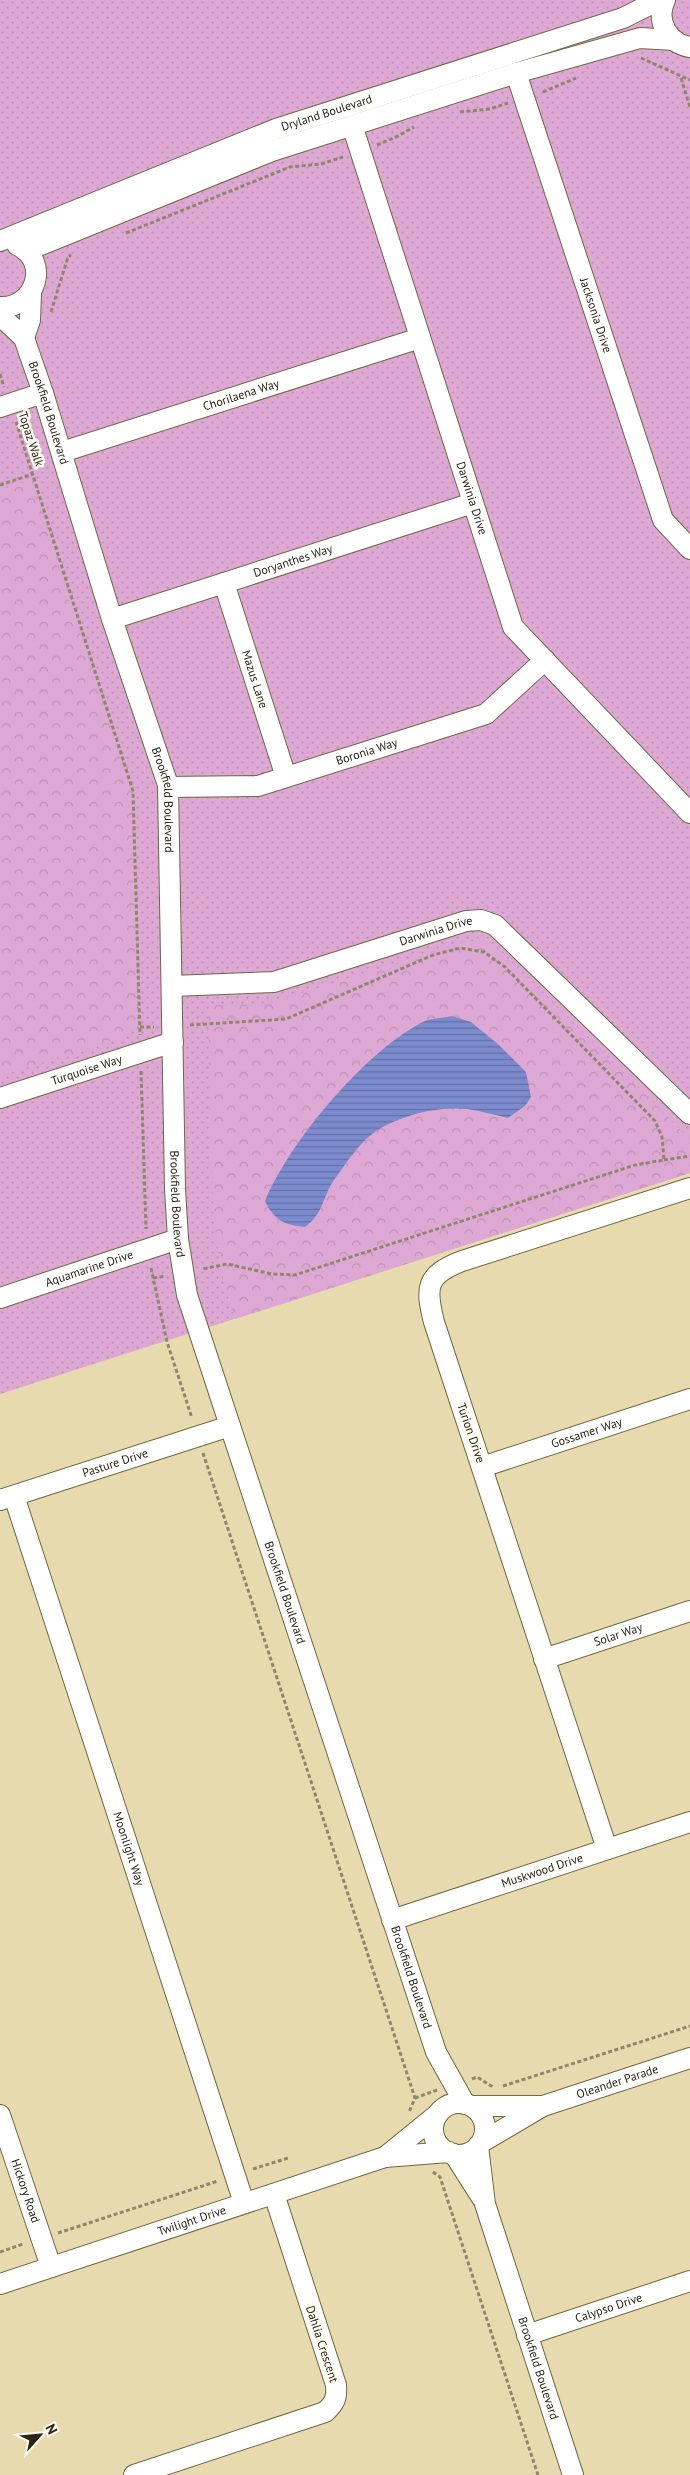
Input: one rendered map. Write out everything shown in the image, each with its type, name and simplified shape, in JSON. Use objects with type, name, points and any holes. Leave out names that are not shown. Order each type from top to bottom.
[{"type":"street","name":"Dryland Boulevard","points":[[0,242],[276,129],[623,18],[659,0]]},
{"type":"street","points":[[664,0],[661,12],[665,29],[682,44]]},
{"type":"street","name":"Dryland Boulevard","points":[[26,251],[272,151],[516,73],[640,38],[682,44]]},
{"type":"street","name":"Jacksonia Drive","points":[[516,73],[663,520],[690,549]]},
{"type":"street","name":"Darwinia Drive","points":[[352,126],[513,627],[690,813]]},
{"type":"street","points":[[0,242],[19,246],[26,251],[36,267],[37,276],[31,294],[30,320],[24,338]]},
{"type":"street","points":[[0,308],[16,305],[31,294]]},
{"type":"street","name":"Brookfield Boulevard","points":[[0,308],[7,322],[24,338],[62,452],[112,619],[168,787],[178,1239],[188,1295],[436,2052],[468,2105]]},
{"type":"street","name":"Chorilaena Way","points":[[62,452],[420,338]]},
{"type":"street","points":[[5,405],[43,393]]},
{"type":"street","name":"Doryanthes Way","points":[[112,619],[473,503]]},
{"type":"street","name":"Mazus Lane","points":[[224,583],[286,777]]},
{"type":"street","name":"Boronia Way","points":[[168,787],[258,786],[486,714],[545,660]]},
{"type":"street","name":"Darwinia Drive","points":[[172,986],[274,982],[466,921],[481,920],[495,924],[690,1114]]},
{"type":"street","name":"Turquoise Way","points":[[0,1098],[140,1053],[173,1034]]},
{"type":"street","name":"Turion Drive","points":[[606,1848],[428,1300],[429,1286],[434,1275],[462,1261],[690,1188]]},
{"type":"street","name":"Aquamarine Drive","points":[[0,1298],[178,1239]]},
{"type":"street","name":"Gossamer Way","points":[[482,1467],[690,1399]]},
{"type":"street","name":"Pasture Drive","points":[[7,1498],[230,1426]]},
{"type":"street","name":"Moonlight Way","points":[[7,1498],[244,2203]]},
{"type":"street","name":"Solar Way","points":[[544,1659],[690,1611]]},
{"type":"street","name":"Muskwood Drive","points":[[392,1920],[606,1848],[690,1822]]},
{"type":"street","name":"Brookfield Boulevard","points":[[436,2052],[440,2112]]},
{"type":"street","name":"Oleander Parade","points":[[480,2144],[543,2106],[690,2058]]},
{"type":"street","points":[[450,2105],[468,2105],[481,2115],[484,2122],[484,2136],[480,2144],[463,2154],[451,2153],[442,2148],[435,2137],[434,2129],[440,2112],[450,2105]]},
{"type":"street","name":"Oleander Parade","points":[[468,2105],[543,2106]]},
{"type":"street","name":"Twilight Drive","points":[[385,2157],[440,2112]]},
{"type":"street","name":"Hickory Road","points":[[0,2115],[51,2267]]},
{"type":"street","name":"Brookfield Boulevard","points":[[480,2144],[486,2204],[573,2475]]},
{"type":"street","name":"Brookfield Boulevard","points":[[451,2153],[486,2204]]},
{"type":"street","name":"Twilight Drive","points":[[0,2284],[385,2157],[451,2153]]},
{"type":"street","name":"Dahlia Crescent","points":[[134,2475],[325,2412],[334,2404],[337,2397],[336,2385],[274,2194]]},
{"type":"street","name":"Calypso Drive","points":[[527,2335],[690,2281]]},
{"type":"path","points":[[653,64],[681,78],[690,80]]},
{"type":"path","points":[[681,78],[690,107]]},
{"type":"path","points":[[456,113],[490,109],[506,104]]},
{"type":"path","points":[[396,137],[418,125]]},
{"type":"path","points":[[125,234],[290,167],[321,164]]},
{"type":"path","points":[[63,272],[68,257],[74,254]]},
{"type":"path","name":"Topaz Walk","points":[[0,485],[33,474],[5,405]]},
{"type":"path","points":[[33,474],[133,791],[140,1053],[148,1250],[167,1342],[415,2098]]},
{"type":"path","points":[[140,1027],[173,1034],[286,1019],[433,955],[460,948],[484,952],[505,967],[655,1121],[662,1137],[664,1160]]},
{"type":"path","points":[[153,1278],[184,1274],[227,1264],[272,1274],[295,1275],[634,1166],[690,1156]]},
{"type":"path","points":[[496,2088],[690,2026]]},
{"type":"path","points":[[0,2252],[288,2158]]},
{"type":"path","points":[[432,2172],[440,2177],[538,2475]]},
{"type":"green space","points":[[0,0],[690,0],[690,1173],[0,1394]]},
{"type":"green space","points":[[31,480],[131,791],[137,1024],[129,1035],[0,1076],[0,490]]},
{"type":"green space","points":[[476,938],[490,941],[690,1139],[690,1173],[235,1319],[222,1278],[213,1213],[208,1014],[216,1005],[270,1003]]},
{"type":"water","points":[[452,1016],[471,1022],[499,1045],[526,1072],[531,1097],[525,1106],[508,1118],[456,1108],[422,1112],[400,1119],[372,1134],[354,1152],[334,1180],[316,1216],[305,1227],[285,1223],[276,1217],[265,1201],[292,1152],[333,1099],[355,1074],[402,1034],[425,1021]]}]
